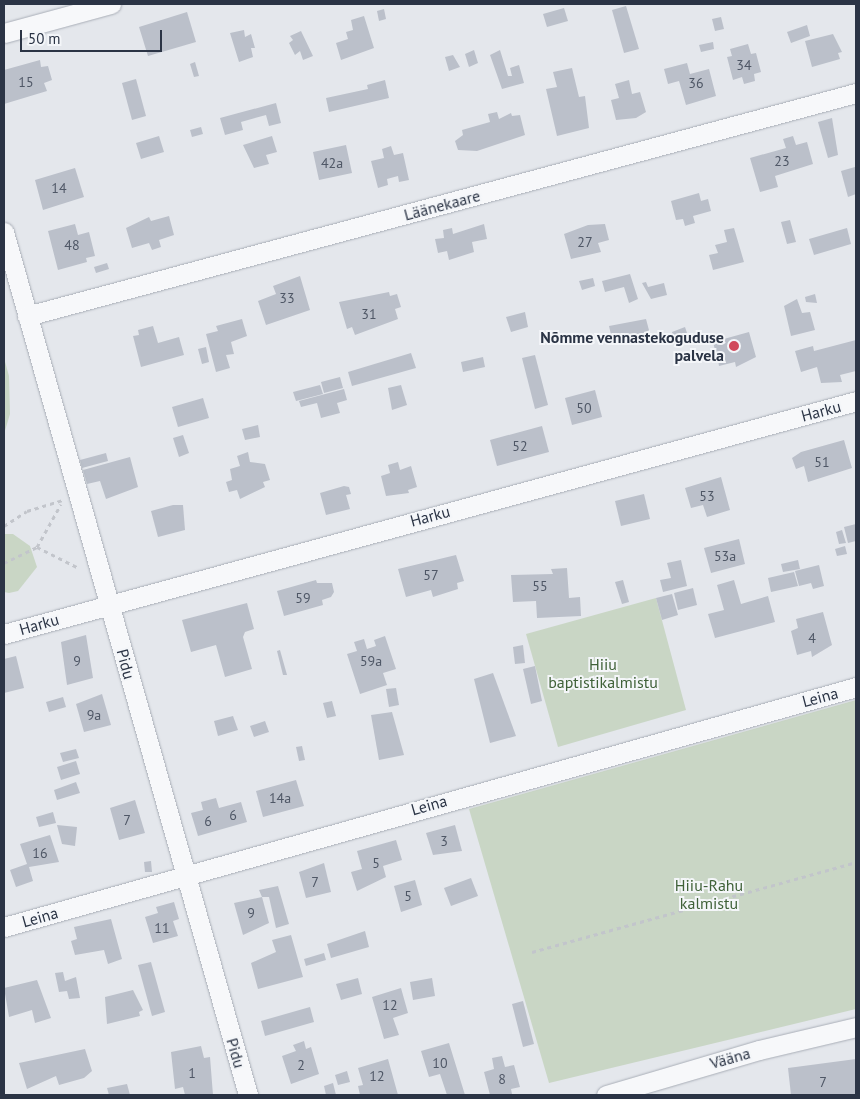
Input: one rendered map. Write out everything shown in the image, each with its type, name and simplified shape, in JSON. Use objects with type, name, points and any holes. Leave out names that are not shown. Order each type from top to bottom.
[{"type":"street","points":[[4,33],[111,4]]},
{"type":"street","name":"Läänekaare","points":[[27,316],[856,93]]},
{"type":"street","name":"Pidu","points":[[4,232],[110,603],[183,875],[248,1095]]},
{"type":"street","name":"Harku","points":[[4,634],[110,603],[856,401]]},
{"type":"street","name":"Leina","points":[[4,927],[183,875],[856,687]]},
{"type":"street","name":"Vääna","points":[[606,1095],[759,1050],[856,1027]]},
{"type":"path","points":[[4,564],[37,547],[75,482]]},
{"type":"path","points":[[4,526],[27,511],[63,500]]},
{"type":"path","points":[[37,547],[101,575]]},
{"type":"path","points":[[532,952],[856,862]]},
{"type":"green space","points":[[4,358],[9,376],[10,414],[4,434]]},
{"type":"green space","points":[[4,534],[13,534],[30,546],[37,567],[18,591],[9,593],[4,592]]},
{"type":"green space","name":"Hiiu baptistikalmistu","points":[[656,598],[686,710],[558,747],[526,634]]},
{"type":"green space","name":"Hiiu-Rahu kalmistu","points":[[856,700],[856,1009],[549,1083],[469,809]]},
{"type":"building","points":[[626,6],[639,49],[624,53],[612,10]]},
{"type":"building","points":[[564,8],[568,21],[547,27],[543,14]]},
{"type":"building","points":[[384,9],[386,19],[379,21],[377,11]]},
{"type":"building","points":[[187,12],[196,42],[148,56],[139,27]]},
{"type":"building","points":[[364,16],[374,48],[341,60],[336,43],[348,39],[346,32],[353,30],[351,20]]},
{"type":"building","points":[[721,17],[724,29],[715,31],[712,19]]},
{"type":"building","points":[[807,25],[810,36],[791,43],[787,32]]},
{"type":"building","points":[[244,30],[245,37],[251,34],[255,48],[251,48],[253,57],[239,62],[230,33]]},
{"type":"building","points":[[301,31],[313,56],[303,60],[300,51],[295,55],[289,43],[293,40],[290,36]]},
{"type":"building","points":[[833,34],[842,52],[838,53],[840,59],[812,67],[805,41]]},
{"type":"building","points":[[713,42],[714,49],[701,52],[699,45]]},
{"type":"building","points":[[748,44],[751,54],[756,53],[761,72],[754,74],[755,81],[744,84],[742,77],[733,80],[727,57],[732,56],[730,49]]},
{"type":"building","points":[[474,50],[478,63],[469,67],[465,54]]},
{"type":"building","points":[[500,50],[508,76],[512,76],[510,68],[519,65],[524,83],[502,89],[490,55]]},
{"type":"building","points":[[453,55],[460,67],[449,71],[445,57]]},
{"type":"building","points":[[40,60],[41,67],[48,66],[52,80],[44,83],[47,91],[4,104],[4,70]]},
{"type":"building","points":[[195,62],[199,76],[194,77],[190,64]]},
{"type":"building","points":[[687,63],[690,74],[709,69],[716,96],[686,105],[679,81],[668,84],[664,69]]},
{"type":"building","points":[[572,68],[579,97],[585,96],[589,128],[557,136],[546,89],[557,87],[553,72]]},
{"type":"building","points":[[136,79],[146,116],[132,120],[122,83]]},
{"type":"building","points":[[385,80],[389,98],[329,112],[326,98],[368,89],[367,85]]},
{"type":"building","points":[[629,80],[632,94],[640,92],[646,112],[636,118],[616,120],[611,100],[619,98],[615,84]]},
{"type":"building","points":[[276,103],[281,123],[269,126],[266,115],[241,122],[243,130],[225,135],[220,118]]},
{"type":"building","points":[[497,112],[499,119],[511,113],[512,116],[520,115],[525,135],[477,151],[458,150],[455,141],[463,135],[462,130],[490,122],[488,114]]},
{"type":"building","points":[[832,118],[838,155],[828,158],[818,122]]},
{"type":"building","points":[[201,127],[203,134],[192,137],[190,130]]},
{"type":"building","points":[[159,136],[164,152],[141,159],[136,143]]},
{"type":"building","points":[[272,136],[277,152],[266,155],[269,164],[254,168],[243,145]]},
{"type":"building","points":[[793,136],[796,145],[807,142],[813,164],[775,176],[778,187],[760,192],[750,158],[786,148],[783,139]]},
{"type":"building","points":[[346,145],[352,173],[319,180],[313,152]]},
{"type":"building","points":[[391,146],[394,155],[403,153],[409,180],[399,182],[398,176],[387,179],[388,185],[378,188],[371,161],[384,158],[382,149]]},
{"type":"building","points":[[855,167],[856,194],[848,197],[841,171]]},
{"type":"building","points":[[75,168],[84,197],[43,210],[35,180]]},
{"type":"building","points":[[699,193],[701,201],[708,199],[711,211],[693,216],[695,223],[685,226],[683,219],[676,220],[671,201]]},
{"type":"building","points":[[169,216],[174,235],[159,240],[161,247],[152,250],[149,243],[132,248],[126,228],[149,217],[151,221]]},
{"type":"building","points":[[790,220],[796,242],[787,244],[781,222]]},
{"type":"building","points":[[75,224],[78,235],[89,232],[95,256],[86,258],[87,262],[58,270],[48,231]]},
{"type":"building","points":[[484,224],[487,239],[472,242],[474,252],[449,260],[447,251],[438,253],[435,239],[444,238],[443,230],[452,228],[453,234]]},
{"type":"building","points":[[605,224],[609,240],[598,243],[601,252],[571,259],[564,234],[588,225]]},
{"type":"building","points":[[734,228],[744,262],[713,270],[709,255],[718,253],[715,245],[727,242],[724,230]]},
{"type":"building","points":[[847,228],[851,244],[814,255],[809,239]]},
{"type":"building","points":[[107,263],[109,269],[96,273],[94,267]]},
{"type":"building","points":[[630,274],[638,299],[629,303],[624,287],[605,292],[602,281]]},
{"type":"building","points":[[300,276],[310,310],[266,325],[258,301],[276,294],[273,286]]},
{"type":"building","points":[[593,278],[595,286],[582,290],[579,281]]},
{"type":"building","points":[[646,282],[648,287],[664,283],[667,295],[651,299],[642,283]]},
{"type":"building","points":[[389,292],[390,296],[397,294],[401,307],[395,309],[398,319],[355,335],[352,327],[347,329],[339,302]]},
{"type":"building","points":[[815,294],[817,303],[806,302],[805,297]]},
{"type":"building","points":[[797,299],[802,313],[810,312],[815,330],[791,336],[784,306]]},
{"type":"building","points":[[525,312],[528,327],[511,332],[506,317]]},
{"type":"building","points":[[242,319],[247,336],[231,342],[234,354],[226,355],[230,368],[216,372],[206,334],[218,331],[216,326]]},
{"type":"building","points":[[646,319],[650,334],[612,339],[609,326]]},
{"type":"building","points":[[153,326],[158,343],[179,337],[184,355],[141,367],[133,336],[139,335],[138,330]]},
{"type":"building","points":[[685,327],[689,339],[675,343],[672,332]]},
{"type":"building","name":"Nõmme vennastekoguduse palvela","points":[[749,332],[756,357],[736,367],[735,362],[719,366],[718,360],[711,362],[708,352],[715,350],[713,342]]},
{"type":"building","points":[[856,340],[856,371],[840,375],[842,382],[821,383],[817,367],[801,372],[795,351],[813,346],[814,351]]},
{"type":"building","points":[[206,347],[209,362],[202,364],[198,349]]},
{"type":"building","points":[[411,353],[416,368],[352,386],[348,372]]},
{"type":"building","points":[[535,355],[548,405],[535,409],[522,358]]},
{"type":"building","points":[[483,357],[485,367],[463,372],[461,362]]},
{"type":"building","points":[[340,377],[343,388],[324,393],[321,382]]},
{"type":"building","points":[[320,385],[323,394],[296,401],[293,392]]},
{"type":"building","points":[[401,385],[407,405],[392,410],[388,388]]},
{"type":"building","points":[[344,389],[347,400],[337,403],[340,413],[321,418],[317,403],[301,407],[299,401]]},
{"type":"building","points":[[595,390],[602,417],[572,425],[565,398]]},
{"type":"building","points":[[203,398],[209,418],[178,427],[172,407]]},
{"type":"building","points":[[258,425],[260,437],[245,440],[242,429]]},
{"type":"building","points":[[542,426],[549,452],[497,466],[490,440]]},
{"type":"building","points":[[183,435],[189,453],[179,457],[173,438]]},
{"type":"building","points":[[844,440],[852,468],[808,482],[804,466],[796,469],[792,458],[801,452]]},
{"type":"building","points":[[248,452],[250,462],[265,464],[270,480],[263,482],[265,487],[240,499],[237,490],[229,492],[226,482],[232,480],[230,469],[240,466],[237,456]]},
{"type":"building","points":[[106,453],[108,461],[82,468],[80,460]]},
{"type":"building","points":[[130,457],[138,487],[106,499],[100,481],[87,484],[83,470]]},
{"type":"building","points":[[398,462],[400,470],[411,466],[417,487],[408,490],[409,493],[386,496],[381,476],[390,473],[388,465]]},
{"type":"building","points":[[721,477],[730,510],[707,517],[703,505],[691,508],[685,488]]},
{"type":"building","points":[[344,486],[349,487],[351,494],[346,495],[350,509],[326,515],[320,493]]},
{"type":"building","points":[[644,494],[650,519],[621,526],[615,501]]},
{"type":"building","points":[[173,505],[183,505],[185,530],[158,537],[151,511]]},
{"type":"building","points":[[856,524],[856,541],[848,543],[844,527]]},
{"type":"building","points":[[842,530],[846,543],[839,544],[836,532]]},
{"type":"building","points":[[739,539],[745,564],[711,573],[704,548]]},
{"type":"building","points":[[845,546],[847,554],[837,556],[835,549]]},
{"type":"building","points":[[456,555],[464,581],[457,583],[458,589],[433,597],[431,590],[406,597],[398,569]]},
{"type":"building","points":[[681,560],[687,586],[663,592],[660,580],[671,578],[667,563]]},
{"type":"building","points":[[798,560],[800,569],[783,572],[781,564]]},
{"type":"building","points":[[819,565],[824,586],[813,589],[811,583],[799,586],[795,571]]},
{"type":"building","points":[[567,568],[569,598],[580,597],[581,616],[537,618],[536,601],[513,602],[511,575],[553,574],[551,569]]},
{"type":"building","points":[[794,572],[798,586],[771,592],[768,578]]},
{"type":"building","points":[[316,580],[317,583],[332,583],[334,592],[331,597],[322,600],[323,605],[284,616],[277,591]]},
{"type":"building","points":[[623,580],[629,602],[622,604],[615,582]]},
{"type":"building","points":[[734,580],[741,604],[768,596],[775,622],[715,638],[708,614],[724,610],[717,585]]},
{"type":"building","points":[[693,588],[697,605],[678,610],[674,593]]},
{"type":"building","points":[[672,594],[678,615],[662,620],[656,598]]},
{"type":"building","points":[[247,603],[254,629],[245,632],[243,637],[252,669],[225,677],[216,645],[191,652],[182,620]]},
{"type":"building","points":[[823,612],[832,645],[812,657],[811,651],[797,655],[791,631],[798,628],[796,619]]},
{"type":"building","points":[[86,635],[93,678],[67,685],[61,642]]},
{"type":"building","points":[[385,636],[396,669],[383,673],[387,685],[360,694],[347,654],[357,651],[354,642],[364,639],[367,649],[376,646],[374,640]]},
{"type":"building","points":[[523,645],[525,663],[515,664],[513,647]]},
{"type":"building","points":[[280,650],[287,675],[283,675],[277,651]]},
{"type":"building","points":[[16,656],[24,688],[4,693],[4,659]]},
{"type":"building","points":[[535,666],[542,701],[531,704],[523,669]]},
{"type":"building","points":[[493,673],[516,736],[490,743],[474,679]]},
{"type":"building","points":[[396,688],[399,705],[389,707],[386,689]]},
{"type":"building","points":[[102,694],[111,725],[84,732],[76,704]]},
{"type":"building","points":[[63,697],[66,707],[49,712],[46,702]]},
{"type":"building","points":[[332,701],[336,716],[327,718],[323,703]]},
{"type":"building","points":[[392,712],[404,755],[379,760],[371,715]]},
{"type":"building","points":[[233,716],[238,730],[218,736],[214,721]]},
{"type":"building","points":[[265,721],[269,732],[254,737],[250,726]]},
{"type":"building","points":[[302,746],[305,760],[299,761],[296,747]]},
{"type":"building","points":[[76,749],[79,758],[63,762],[60,753]]},
{"type":"building","points":[[76,761],[80,774],[61,780],[57,767]]},
{"type":"building","points":[[296,780],[304,806],[263,817],[256,791]]},
{"type":"building","points":[[76,782],[80,793],[57,800],[54,790]]},
{"type":"building","points":[[216,798],[219,808],[241,802],[247,822],[198,836],[191,813],[203,810],[201,802]]},
{"type":"building","points":[[135,800],[145,833],[119,840],[110,808]]},
{"type":"building","points":[[53,812],[56,823],[39,827],[36,817]]},
{"type":"building","points":[[57,825],[77,827],[75,846],[62,844]]},
{"type":"building","points":[[455,825],[462,851],[433,855],[426,833]]},
{"type":"building","points":[[50,835],[59,862],[29,867],[33,881],[16,887],[10,870],[27,864],[20,844]]},
{"type":"building","points":[[396,840],[402,860],[383,866],[386,877],[357,891],[351,872],[362,869],[357,851]]},
{"type":"building","points":[[151,861],[152,872],[145,872],[144,862]]},
{"type":"building","points":[[324,863],[331,892],[306,898],[299,872]]},
{"type":"building","points":[[471,878],[478,896],[451,906],[444,888]]},
{"type":"building","points":[[415,880],[422,905],[401,912],[394,886]]},
{"type":"building","points":[[278,886],[289,924],[276,928],[269,897],[262,897],[259,890]]},
{"type":"building","points":[[262,897],[269,923],[243,935],[234,903]]},
{"type":"building","points":[[174,902],[179,919],[173,921],[178,936],[153,943],[145,917],[158,913],[156,907]]},
{"type":"building","points":[[111,919],[122,959],[108,964],[104,950],[75,955],[71,941],[77,939],[74,927]]},
{"type":"building","points":[[365,931],[369,947],[331,958],[327,944]]},
{"type":"building","points":[[291,935],[303,977],[258,989],[251,963],[276,952],[272,940]]},
{"type":"building","points":[[324,953],[326,960],[306,966],[304,959]]},
{"type":"building","points":[[151,962],[165,1012],[152,1016],[138,965]]},
{"type":"building","points":[[63,972],[65,981],[76,977],[80,998],[69,999],[67,991],[59,992],[55,973]]},
{"type":"building","points":[[358,978],[362,994],[341,1000],[336,984]]},
{"type":"building","points":[[432,978],[435,996],[413,1000],[410,982]]},
{"type":"building","points":[[37,980],[51,1018],[35,1023],[32,1010],[9,1017],[4,988]]},
{"type":"building","points":[[401,988],[408,1013],[393,1018],[399,1035],[384,1039],[372,997]]},
{"type":"building","points":[[133,990],[143,1010],[139,1012],[140,1016],[107,1024],[105,997]]},
{"type":"building","points":[[523,1001],[534,1044],[523,1047],[512,1004]]},
{"type":"building","points":[[310,1007],[314,1022],[265,1036],[261,1021]]},
{"type":"building","points":[[304,1041],[306,1049],[311,1047],[319,1074],[291,1084],[282,1056],[296,1051],[293,1045]]},
{"type":"building","points":[[449,1043],[465,1095],[447,1095],[440,1074],[429,1077],[421,1051]]},
{"type":"building","points":[[201,1046],[204,1058],[210,1057],[213,1095],[185,1095],[183,1087],[175,1089],[171,1052]]},
{"type":"building","points":[[85,1049],[92,1071],[84,1078],[59,1085],[56,1076],[27,1089],[19,1063]]},
{"type":"building","points":[[502,1056],[505,1067],[514,1065],[520,1087],[511,1089],[512,1094],[490,1095],[484,1072],[494,1069],[492,1058]]},
{"type":"building","points":[[388,1059],[398,1095],[360,1095],[358,1086],[363,1085],[358,1068]]},
{"type":"building","points":[[856,1059],[856,1095],[791,1095],[788,1068]]},
{"type":"building","points":[[347,1071],[350,1082],[338,1085],[335,1075]]},
{"type":"building","points":[[333,1083],[336,1095],[326,1095],[324,1086]]},
{"type":"building","points":[[127,1084],[130,1095],[109,1095],[107,1088]]},
{"type":"place","name":"Nõmme vennastekoguduse palvela","points":[[734,346]]}]
